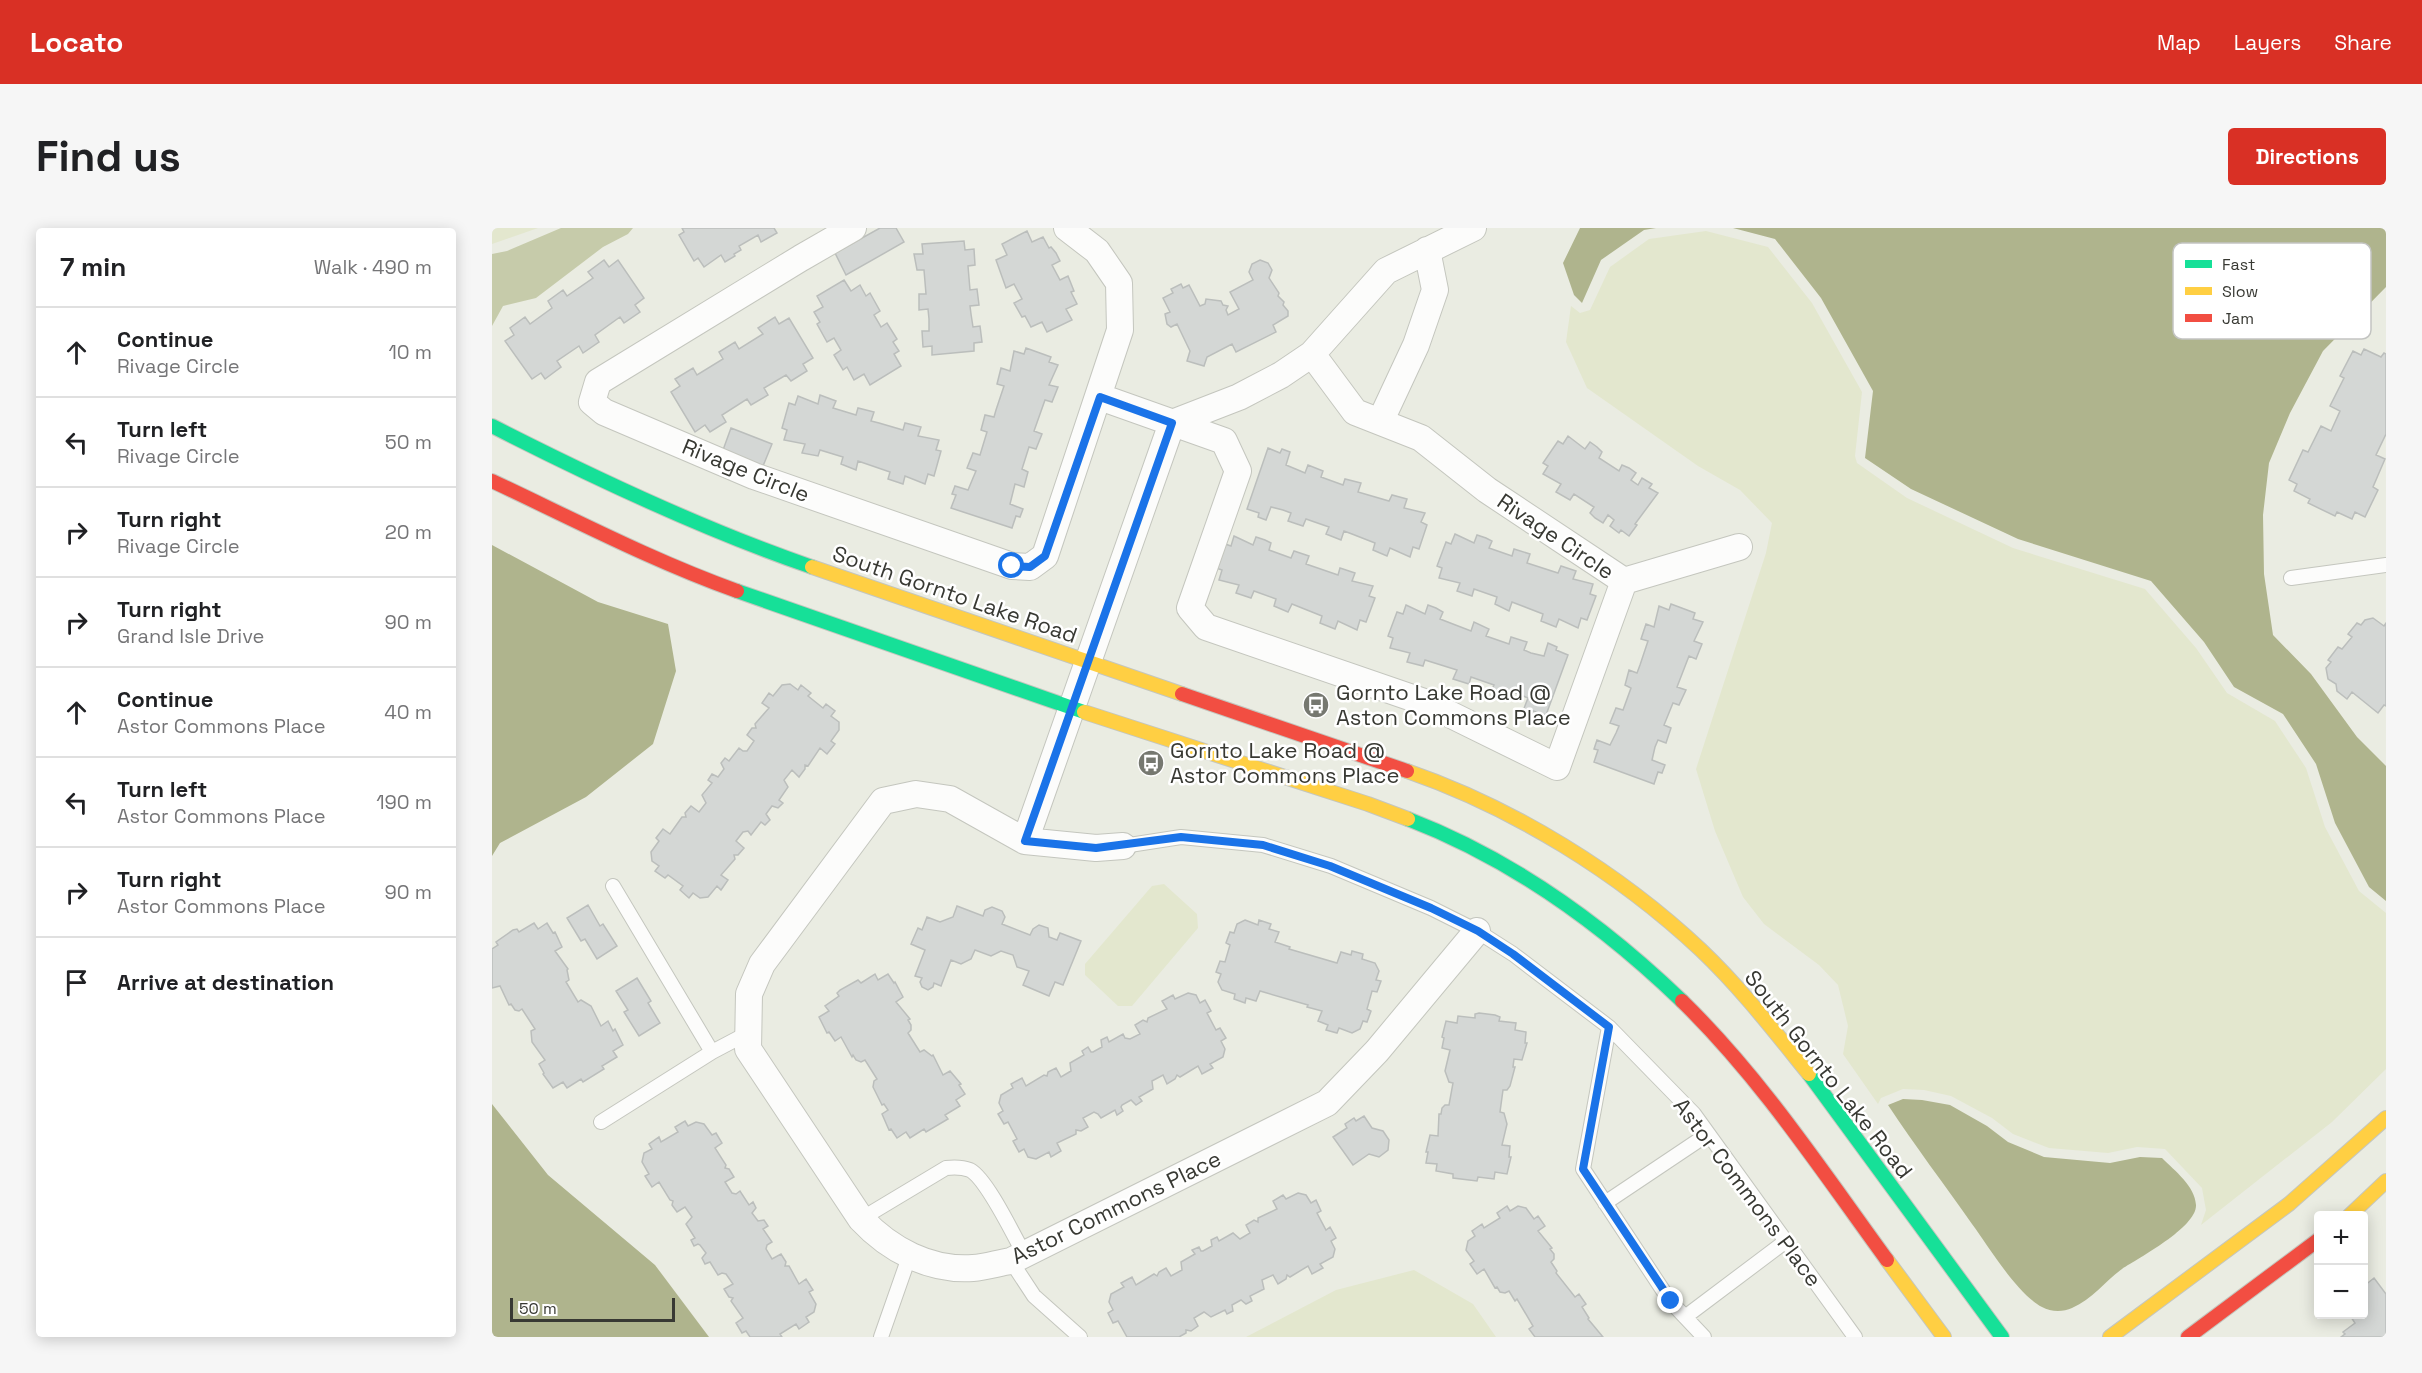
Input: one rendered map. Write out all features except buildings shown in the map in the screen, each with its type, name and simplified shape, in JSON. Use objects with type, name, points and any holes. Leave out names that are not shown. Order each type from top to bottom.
[{"type":"street","name":"Rivage Circle","points":[[853,228],[598,382],[592,402],[604,412],[754,476],[1012,566],[1030,567],[1045,556],[1100,397],[1120,330],[1119,283],[1097,251],[1067,228]]},
{"type":"street","points":[[1381,420],[1416,345],[1435,290],[1427,250],[1440,228]]},
{"type":"street","points":[[1025,841],[1172,423],[1239,397],[1281,375],[1312,354],[1386,271],[1473,228]]},
{"type":"street","name":"Rivage Circle","points":[[1100,397],[1224,441],[1238,471],[1190,608],[1206,627],[1427,703],[1557,767],[1624,581],[1487,490],[1421,438],[1381,420],[1355,412],[1312,354]]},
{"type":"street","name":"South Gornto Lake Road","points":[[492,426],[547,454],[754,547],[1439,782],[1506,812],[1578,855],[1638,898],[1701,950],[1752,1003],[1815,1082],[2002,1337]]},
{"type":"street","points":[[492,481],[594,530],[707,580],[1072,708],[1368,804],[1444,833],[1518,872],[1597,927],[1661,981],[1719,1037],[1763,1091],[1944,1337]]},
{"type":"street","points":[[1624,581],[1739,547]]},
{"type":"street","name":"Astor Commons Place","points":[[1123,846],[1096,848],[1025,841],[950,799],[916,794],[883,801],[762,964],[749,994],[748,1049],[861,1219],[877,1237],[909,1257],[941,1266],[962,1268],[973,1268],[1017,1258],[1327,1103],[1377,1052],[1478,931]]},
{"type":"street","points":[[2110,1337],[2289,1204],[2386,1118]]},
{"type":"street","points":[[2353,1211],[2386,1180]]},
{"type":"street","points":[[2188,1337],[2314,1244]]},
{"type":"lane","points":[[2291,578],[2386,565]]},
{"type":"lane","name":"Astor Commons Place","points":[[1123,846],[1181,837],[1263,845],[1330,866],[1431,908],[1478,931],[1513,954],[1609,1027],[1694,1114],[1855,1337]]},
{"type":"lane","points":[[613,886],[712,1052]]},
{"type":"lane","points":[[1609,1027],[1583,1169],[1671,1301],[1704,1337]]},
{"type":"lane","points":[[601,1122],[712,1052],[748,1033]]},
{"type":"lane","points":[[1605,1203],[1708,1134]]},
{"type":"lane","points":[[861,1219],[946,1168],[957,1167],[970,1170],[982,1180],[1034,1296],[1080,1337]]},
{"type":"lane","points":[[1685,1317],[1786,1241]]},
{"type":"lane","points":[[881,1337],[909,1257]]},
{"type":"shaded area","points":[[492,228],[538,228],[492,244]]},
{"type":"shaded area","points":[[561,228],[633,228],[628,234],[603,247],[536,298],[503,306],[492,326],[492,254],[507,251]]},
{"type":"shaded area","points":[[1580,228],[1656,228],[1644,230],[1601,260],[1582,303],[1574,295],[1563,263]]},
{"type":"shaded area","points":[[1733,228],[2386,228],[2386,287],[2371,302],[2371,243],[2173,243],[2173,339],[2335,339],[2323,351],[2290,413],[2269,463],[2263,515],[2264,574],[2273,635],[2311,674],[2357,737],[2386,766],[2386,901],[2369,887],[2335,823],[2316,764],[2283,714],[2234,687],[2204,642],[2151,581],[2018,539],[1911,489],[1865,458],[1873,391],[1821,298],[1775,239]]},
{"type":"shaded area","points":[[1706,231],[1768,247],[1812,303],[1862,392],[1855,456],[1857,463],[1907,498],[2013,548],[2145,589],[2196,648],[2227,693],[2275,721],[2306,768],[2325,827],[2359,891],[2386,913],[2386,1069],[2332,1122],[2201,1225],[2206,1210],[2202,1188],[2165,1149],[2137,1147],[2108,1153],[2049,1148],[2013,1134],[1992,1118],[1951,1096],[1924,1090],[1903,1089],[1881,1098],[1878,1104],[1843,1054],[1848,1026],[1838,985],[1819,965],[1764,924],[1743,897],[1715,831],[1696,769],[1766,553],[1772,523],[1740,490],[1698,466],[1587,388],[1566,342],[1571,306],[1580,313],[1590,310],[1610,267],[1649,239]]},
{"type":"shaded area","points":[[492,545],[598,602],[668,624],[676,671],[653,744],[586,797],[500,843],[492,856]]},
{"type":"shaded area","points":[[1164,884],[1197,914],[1198,928],[1132,1006],[1118,1006],[1085,975],[1085,964],[1152,886]]},
{"type":"shaded area","points":[[1903,1099],[1950,1105],[1987,1126],[2008,1142],[2044,1157],[2110,1163],[2140,1157],[2162,1158],[2192,1191],[2196,1205],[2194,1214],[2178,1232],[2122,1269],[2093,1295],[2079,1304],[2061,1311],[2046,1309],[2023,1292],[2004,1269],[1888,1105]]},
{"type":"shaded area","points":[[492,1104],[548,1175],[655,1265],[709,1337],[492,1337]]},
{"type":"shaded area","points":[[1414,1270],[1473,1304],[1496,1337],[1246,1337],[1336,1290]]},
{"type":"traffic: fast","points":[[492,426],[650,502],[731,537],[812,567]]},
{"type":"traffic: fast","points":[[737,591],[1084,712]]},
{"type":"traffic: fast","points":[[1408,819],[1483,853],[1554,896],[1620,946],[1682,1001]]},
{"type":"traffic: fast","points":[[1809,1074],[2002,1337]]},
{"type":"traffic: slow","points":[[812,567],[1182,694]]},
{"type":"traffic: slow","points":[[1084,712],[1408,819]]},
{"type":"traffic: slow","points":[[1407,771],[1447,786],[1525,824],[1600,869],[1636,895],[1716,965],[1757,1010],[1809,1074]]},
{"type":"traffic: slow","points":[[2110,1337],[2289,1204],[2386,1118]]},
{"type":"traffic: slow","points":[[2354,1211],[2386,1181]]},
{"type":"traffic: slow","points":[[1887,1260],[1944,1337]]},
{"type":"traffic: jam","points":[[492,481],[644,553],[737,591]]},
{"type":"traffic: jam","points":[[1182,694],[1407,771]]},
{"type":"traffic: jam","points":[[1682,1001],[1738,1061],[1764,1093],[1887,1260]]},
{"type":"traffic: jam","points":[[2188,1337],[2314,1243]]},
{"type":"place","name":"Gornto Lake Road @ Aston Commons Place","points":[[1316,705]]},
{"type":"place","name":"Gornto Lake Road @ Astor Commons Place","points":[[1151,763]]},
{"type":"route","points":[[1012,566],[1030,567],[1045,556],[1100,397],[1172,423],[1025,841],[1096,848],[1181,837],[1263,845],[1330,866],[1431,908],[1478,931],[1513,954],[1609,1027],[1583,1169],[1671,1301]]}]
